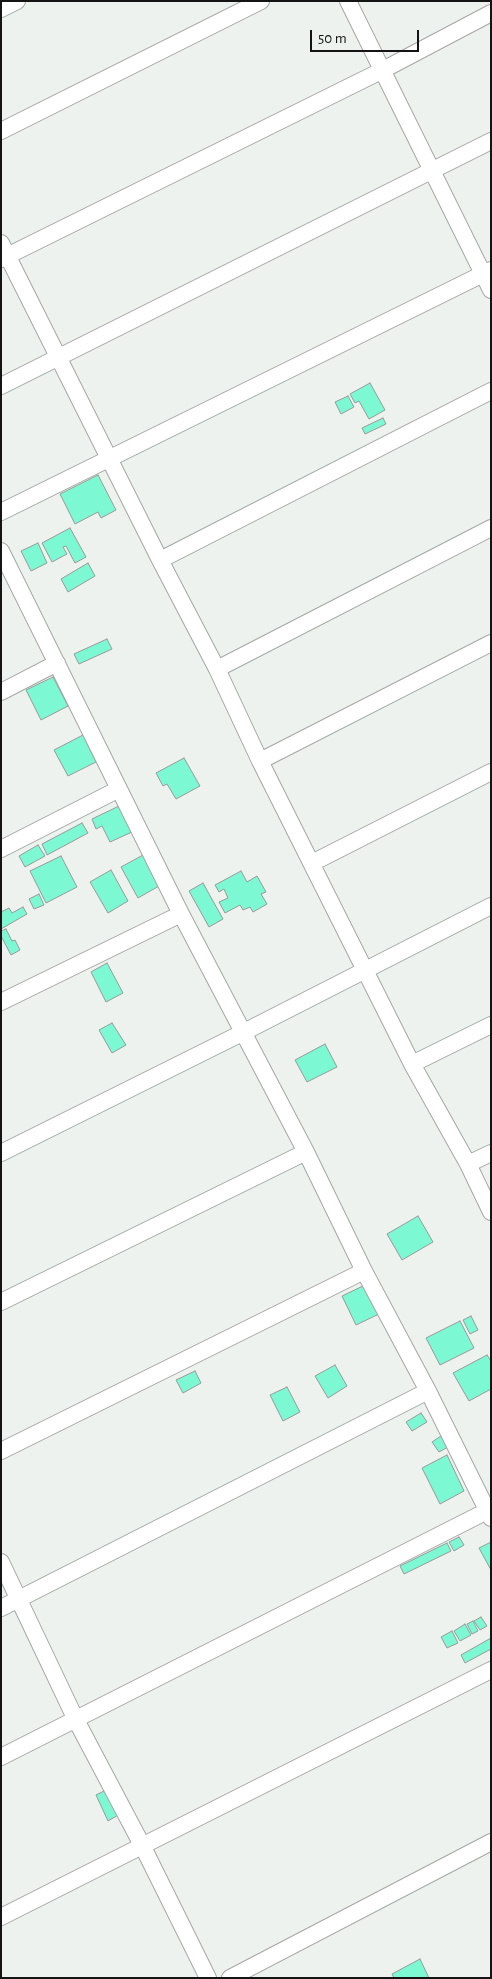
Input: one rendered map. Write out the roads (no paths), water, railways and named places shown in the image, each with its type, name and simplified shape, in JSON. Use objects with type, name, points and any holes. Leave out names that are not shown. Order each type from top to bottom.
[{"type":"street","points":[[1,9],[17,1]]},
{"type":"street","points":[[1,131],[261,1]]},
{"type":"street","points":[[348,1],[432,171],[487,272],[491,290]]},
{"type":"street","points":[[491,13],[381,71],[3,252],[217,669],[260,761],[412,1064],[468,1164],[491,1212]]},
{"type":"street","points":[[1,386],[491,141]]},
{"type":"street","points":[[1,512],[487,272]]},
{"type":"street","points":[[160,560],[491,391]]},
{"type":"street","points":[[217,669],[491,528]]},
{"type":"street","points":[[1,551],[181,914],[306,1152],[364,1271],[428,1391],[489,1514],[1,1756]]},
{"type":"street","points":[[260,761],[491,643]]},
{"type":"street","points":[[1,692],[57,663]]},
{"type":"street","points":[[312,863],[491,772]]},
{"type":"street","points":[[1,849],[118,789]]},
{"type":"street","points":[[1,1153],[491,906]]},
{"type":"street","points":[[1,1002],[181,914]]},
{"type":"street","points":[[412,1064],[491,1025]]},
{"type":"street","points":[[1,1302],[306,1152]]},
{"type":"street","points":[[468,1164],[491,1152]]},
{"type":"street","points":[[1,1451],[364,1271]]},
{"type":"street","points":[[1,1608],[428,1391]]},
{"type":"street","points":[[1,1562],[76,1720],[142,1845],[208,1978]]},
{"type":"street","points":[[1,1916],[491,1670]]},
{"type":"street","points":[[230,1978],[491,1842]]}]
